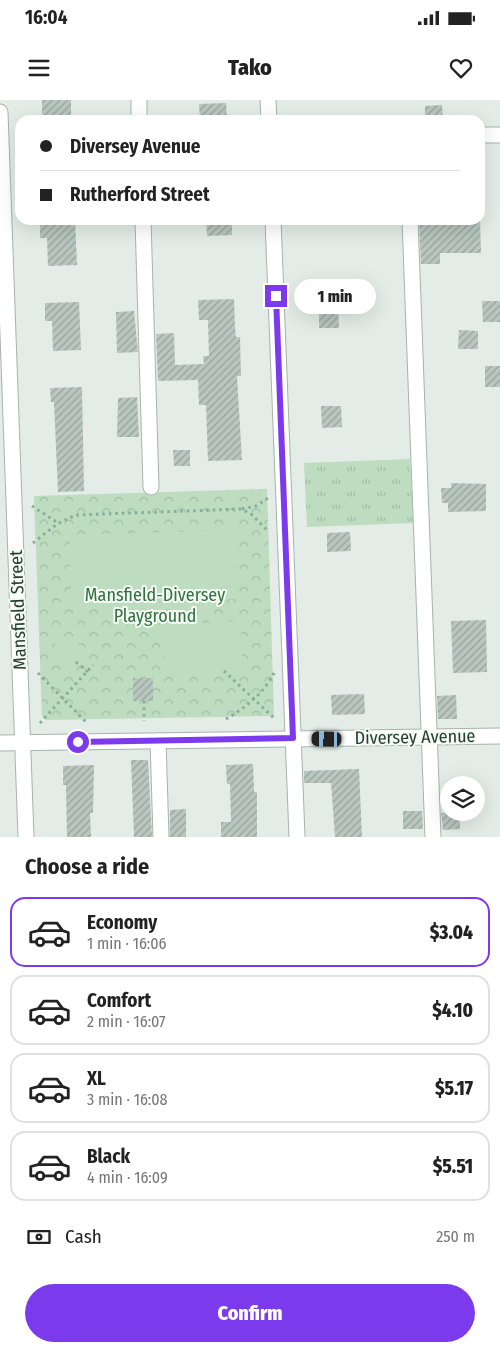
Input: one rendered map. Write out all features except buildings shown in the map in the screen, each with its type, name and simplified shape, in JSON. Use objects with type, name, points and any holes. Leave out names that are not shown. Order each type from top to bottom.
[{"type":"street","points":[[139,100],[139,115]]},
{"type":"street","points":[[268,100],[269,115]]},
{"type":"street","name":"Mansfield Street","points":[[0,112],[26,837]]},
{"type":"street","points":[[485,135],[500,135]]},
{"type":"street","points":[[143,225],[151,487]]},
{"type":"street","points":[[273,225],[297,837]]},
{"type":"street","points":[[410,225],[433,837]]},
{"type":"street","name":"Diversey Avenue","points":[[0,743],[500,736]]},
{"type":"street","points":[[158,740],[161,837]]},
{"type":"path","points":[[33,543],[58,523],[76,515],[241,509],[256,506],[268,498]]},
{"type":"path","points":[[32,506],[58,523]]},
{"type":"path","points":[[241,509],[251,514],[269,532]]},
{"type":"path","points":[[76,662],[88,672]]},
{"type":"path","points":[[40,723],[93,665]]},
{"type":"path","points":[[224,671],[275,718]]},
{"type":"path","points":[[226,719],[268,684],[274,672]]},
{"type":"path","points":[[38,673],[86,722]]},
{"type":"path","points":[[144,701],[144,721]]},
{"type":"green space","points":[[410,459],[413,523],[307,527],[304,463]]},
{"type":"green space","name":"Mansfield-Diversey Playground","points":[[267,489],[274,716],[46,720],[42,716],[34,496]]},
{"type":"green space","points":[[236,530],[238,599],[71,604],[70,535]]},
{"type":"green space","points":[[240,621],[243,670],[166,674],[164,625]]},
{"type":"green space","points":[[79,636],[79,662],[55,662],[55,637]]},
{"type":"route","points":[[78,742],[293,738],[276,296]]}]
